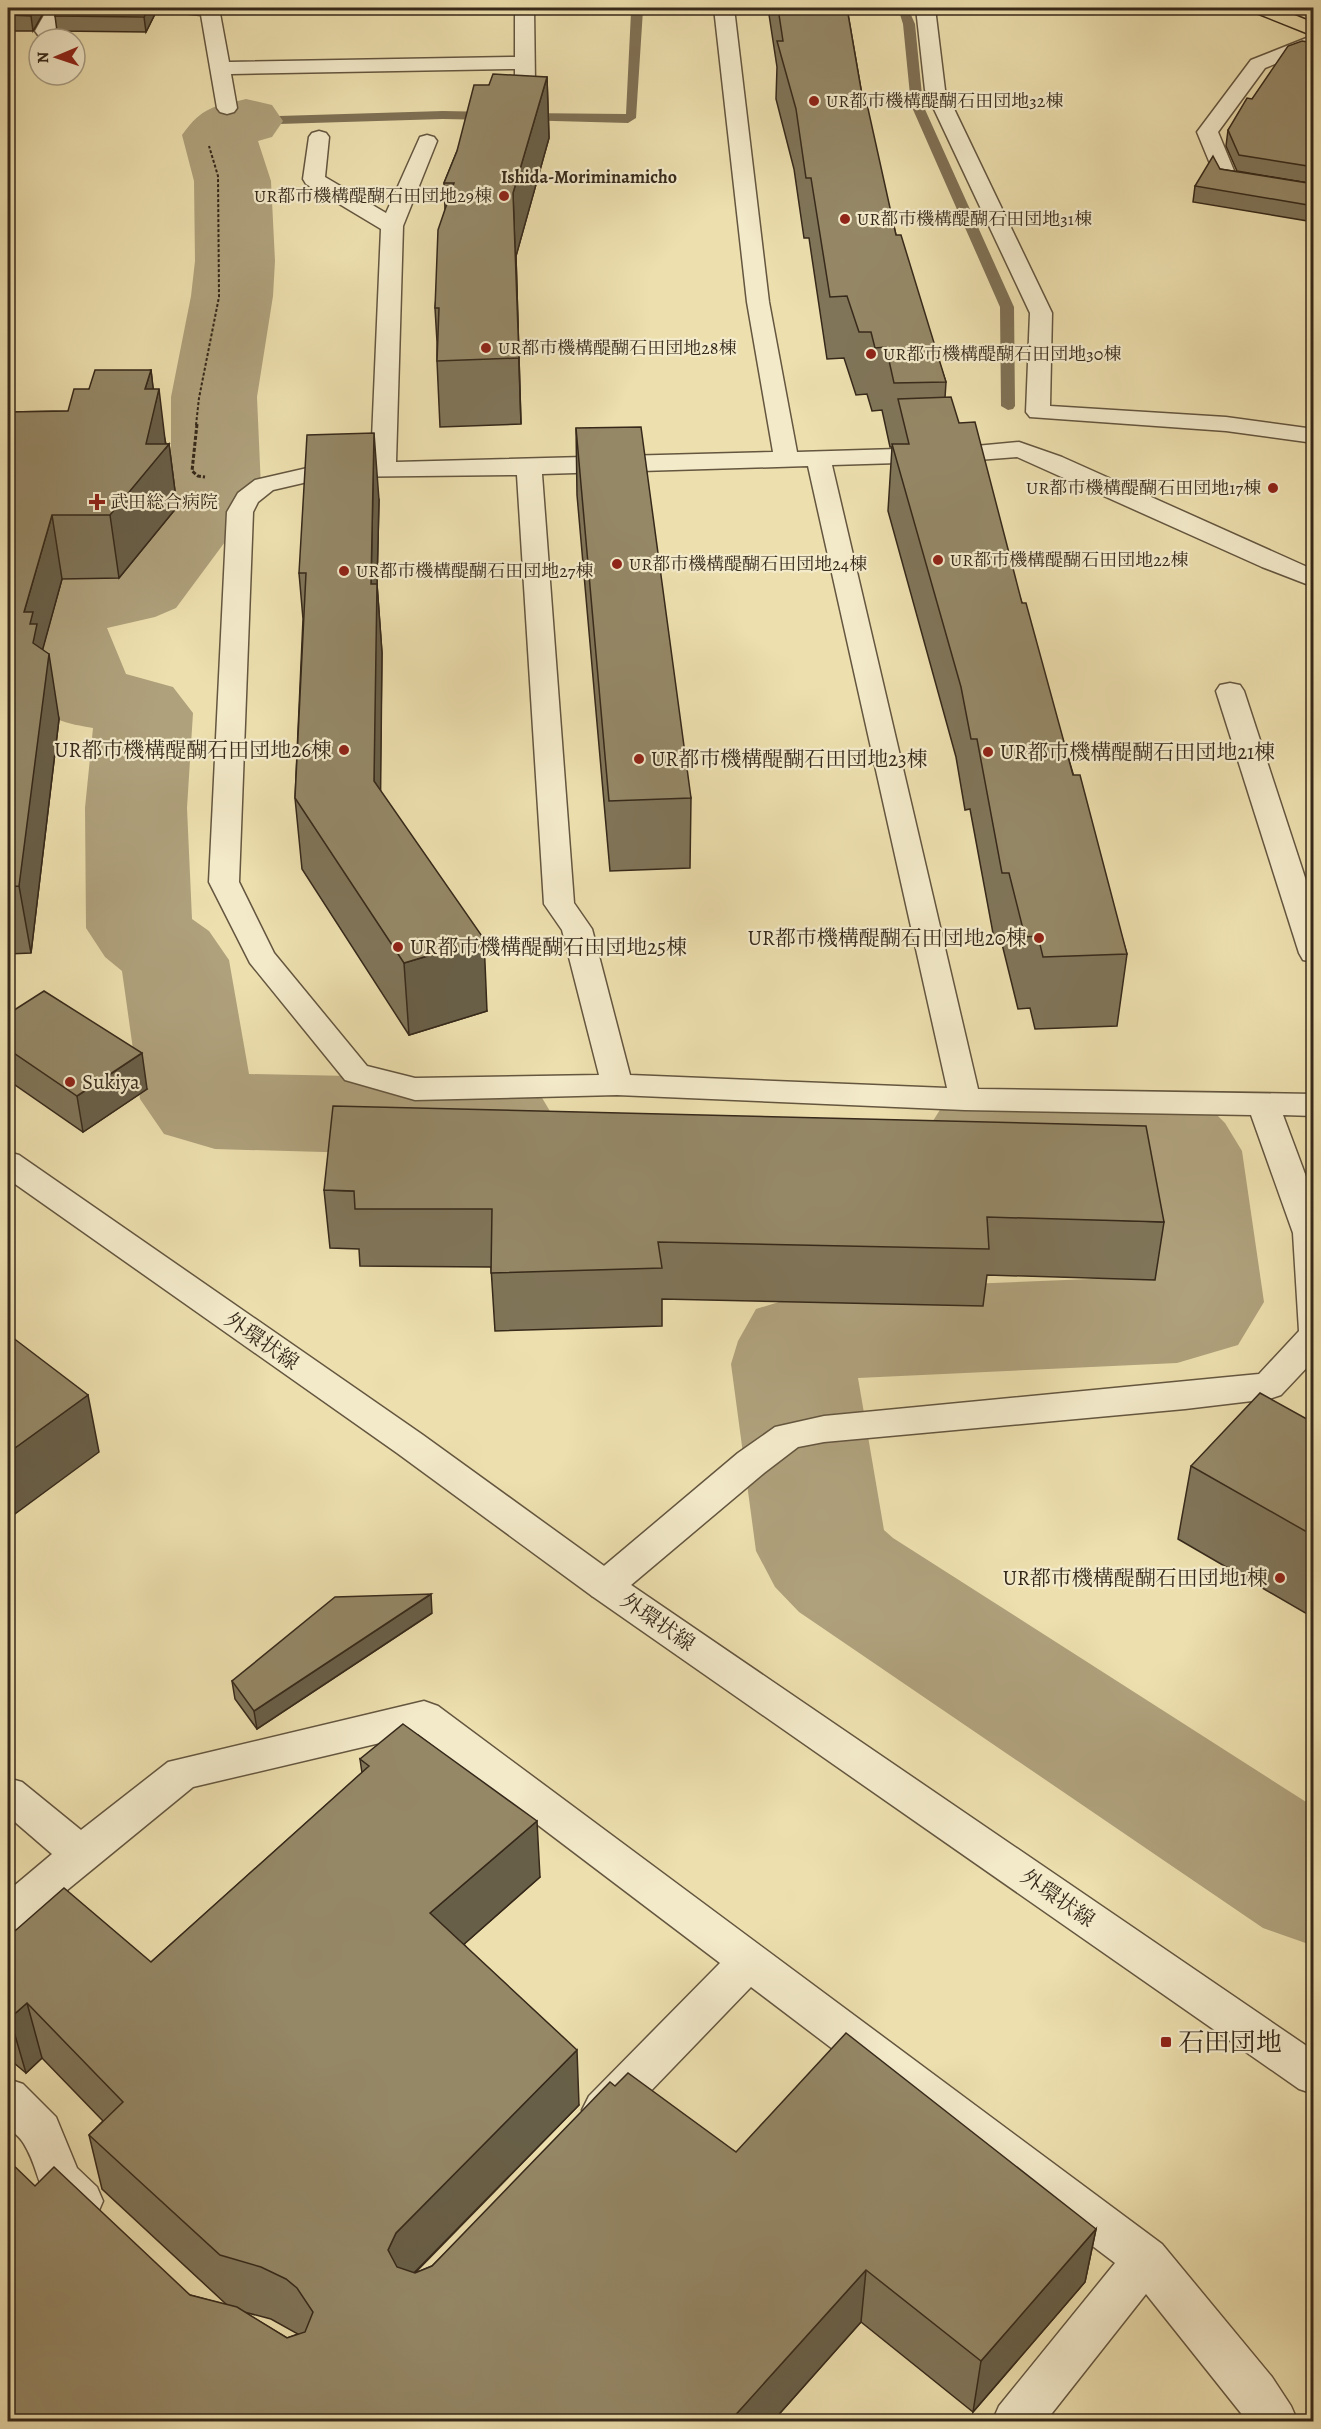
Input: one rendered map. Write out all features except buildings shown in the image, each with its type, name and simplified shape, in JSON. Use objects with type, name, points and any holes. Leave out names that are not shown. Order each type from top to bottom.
[{"type":"main road","points":[[1261,8],[1314,30]]},
{"type":"street","points":[[47,27],[57,8]]},
{"type":"street","points":[[180,8],[210,8],[227,108]]},
{"type":"street","points":[[525,8],[525,103]]},
{"type":"street","points":[[724,8],[758,302],[786,458]]},
{"type":"street","points":[[925,8],[934,90],[1041,313],[1038,412],[1019,449]]},
{"type":"street","points":[[1314,41],[1258,64],[1207,132],[1226,178],[1314,193]]},
{"type":"street","points":[[221,68],[525,63]]},
{"type":"street","points":[[319,137],[314,179],[392,226]]},
{"type":"street","points":[[383,469],[392,226],[427,141]]},
{"type":"street","points":[[1038,412],[1226,424],[1314,436]]},
{"type":"street","points":[[1314,579],[1271,562],[1053,462],[1019,449],[965,453],[529,467],[328,470],[264,485],[248,498],[240,512],[224,882],[261,956],[356,1073],[415,1089],[617,1085],[965,1099],[1314,1105]]},
{"type":"street","points":[[818,457],[965,1099]]},
{"type":"street","points":[[529,467],[559,904],[577,929],[617,1085]]},
{"type":"street","points":[[1230,691],[1314,953]]},
{"type":"street","points":[[1263,1104],[1310,1233],[1314,1328]]},
{"type":"street","name":"外環状線","points":[[8,1163],[410,1444],[605,1586],[1314,2075]]},
{"type":"street","points":[[605,1586],[751,1463],[788,1436],[824,1429],[1185,1396],[1269,1386],[1314,1337]]},
{"type":"street","points":[[8,1915],[182,1773],[424,1718],[738,1972],[1146,2259],[1256,2393],[1275,2421]]},
{"type":"street","points":[[8,1794],[80,1854]]},
{"type":"street","points":[[578,2138],[738,1972]]},
{"type":"street","points":[[8,2098],[41,2131],[60,2181],[110,2228]]},
{"type":"street","points":[[1015,2421],[1146,2259]]},
{"type":"path","points":[[206,477],[198,476],[192,471],[199,398],[219,297],[218,176],[207,138],[218,114],[227,108]]},
{"type":"waterway","points":[[522,117],[628,119],[632,115],[637,10],[633,8]]},
{"type":"waterway","points":[[903,8],[909,24],[917,105],[1007,307],[1008,406]]},
{"type":"waterway","points":[[246,121],[443,115],[493,116]]},
{"type":"waterway","points":[[246,121],[230,126],[220,135],[233,181],[235,261],[232,296],[214,397],[216,488],[214,496],[143,588],[122,597],[70,606],[59,613],[57,620],[84,691],[90,698],[126,703],[139,708],[144,713],[136,808],[139,928],[142,934],[175,960],[197,1099],[204,1107],[215,1111],[497,1118]]},
{"type":"waterway","points":[[984,1132],[1155,1137],[1173,1140],[1184,1151],[1203,1302],[1195,1314],[1177,1319],[818,1335],[800,1341],[793,1364],[822,1551],[846,1575],[1314,1884]]},
{"type":"place","name":"UR都市機構醍醐石田団地32棟","points":[[814,101]]},
{"type":"place","name":"UR都市機構醍醐石田団地29棟","points":[[504,196]]},
{"type":"place","name":"UR都市機構醍醐石田団地31棟","points":[[845,219]]},
{"type":"place","name":"UR都市機構醍醐石田団地28棟","points":[[486,348]]},
{"type":"place","name":"UR都市機構醍醐石田団地30棟","points":[[871,354]]},
{"type":"place","name":"UR都市機構醍醐石田団地17棟","points":[[1273,488]]},
{"type":"place","name":"武田総合病院","points":[[97,502]]},
{"type":"place","name":"UR都市機構醍醐石田団地22棟","points":[[938,560]]},
{"type":"place","name":"UR都市機構醍醐石田団地24棟","points":[[617,564]]},
{"type":"place","name":"UR都市機構醍醐石田団地27棟","points":[[344,571]]},
{"type":"place","name":"UR都市機構醍醐石田団地26棟","points":[[344,750]]},
{"type":"place","name":"UR都市機構醍醐石田団地21棟","points":[[988,752]]},
{"type":"place","name":"UR都市機構醍醐石田団地23棟","points":[[639,759]]},
{"type":"place","name":"UR都市機構醍醐石田団地20棟","points":[[1039,938]]},
{"type":"place","name":"UR都市機構醍醐石田団地25棟","points":[[398,947]]},
{"type":"place","name":"Sukiya","points":[[70,1082]]},
{"type":"place","name":"UR都市機構醍醐石田団地1棟","points":[[1280,1578]]},
{"type":"place","name":"石田団地","points":[[1166,2042]]},
{"type":"district","name":"Ishida-Moriminamicho","points":[[589,177]]}]
